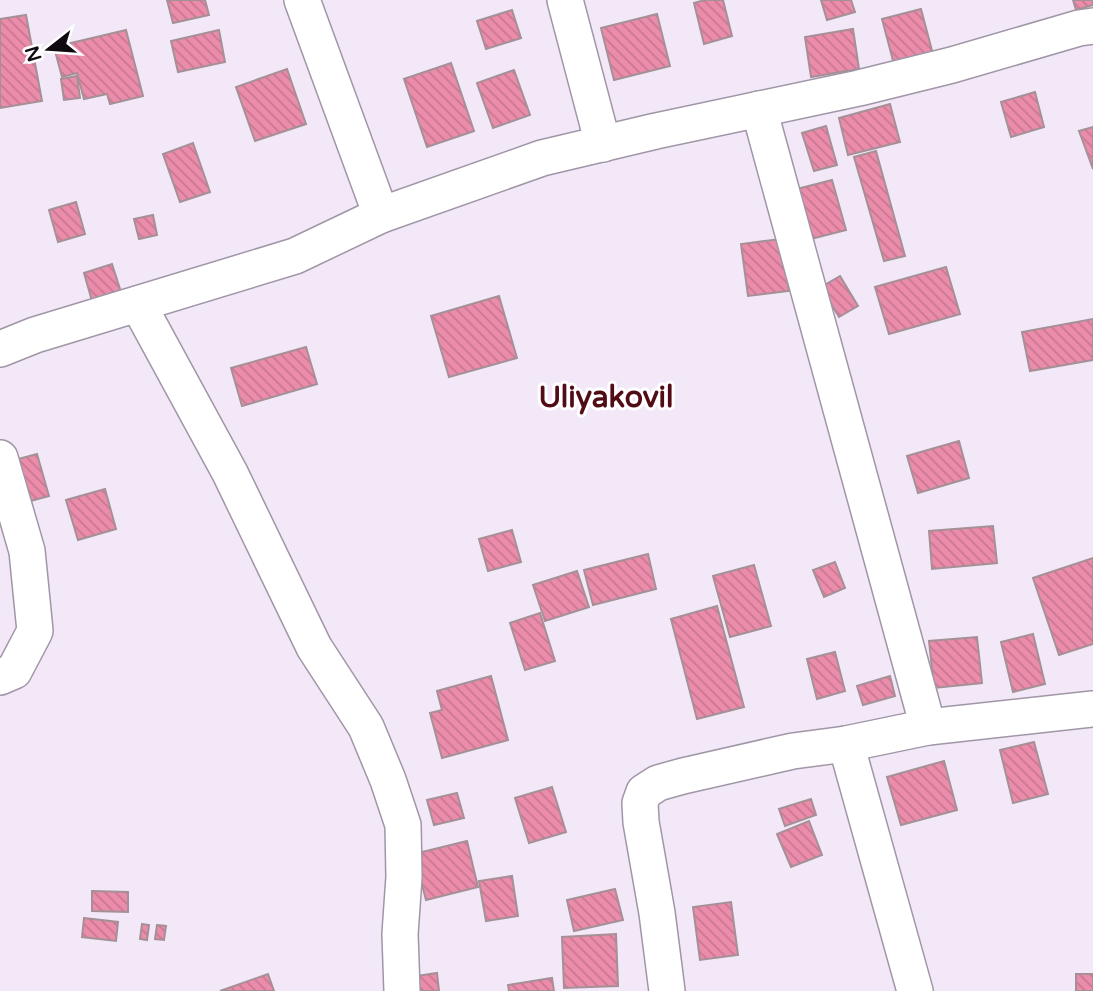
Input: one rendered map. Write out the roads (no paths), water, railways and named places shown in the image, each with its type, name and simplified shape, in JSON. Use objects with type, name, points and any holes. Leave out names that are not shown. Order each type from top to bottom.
[{"type":"street","points":[[302,0],[381,215]]},
{"type":"street","points":[[565,0],[603,144]]},
{"type":"street","points":[[0,349],[35,335],[295,256],[381,215],[542,158],[939,69],[1093,26]]},
{"type":"street","points":[[759,109],[928,727]]},
{"type":"street","points":[[138,304],[230,473],[314,647],[366,727],[388,780],[403,825],[404,877],[400,934],[402,991]]},
{"type":"street","points":[[0,458],[27,551],[35,631],[14,671],[0,677]]},
{"type":"street","points":[[667,991],[640,803],[644,792],[657,783],[793,751],[846,744],[928,727],[1093,709]]},
{"type":"street","points":[[846,744],[915,991]]},
{"type":"district","name":"Uliyakovil","points":[[606,397]]}]
